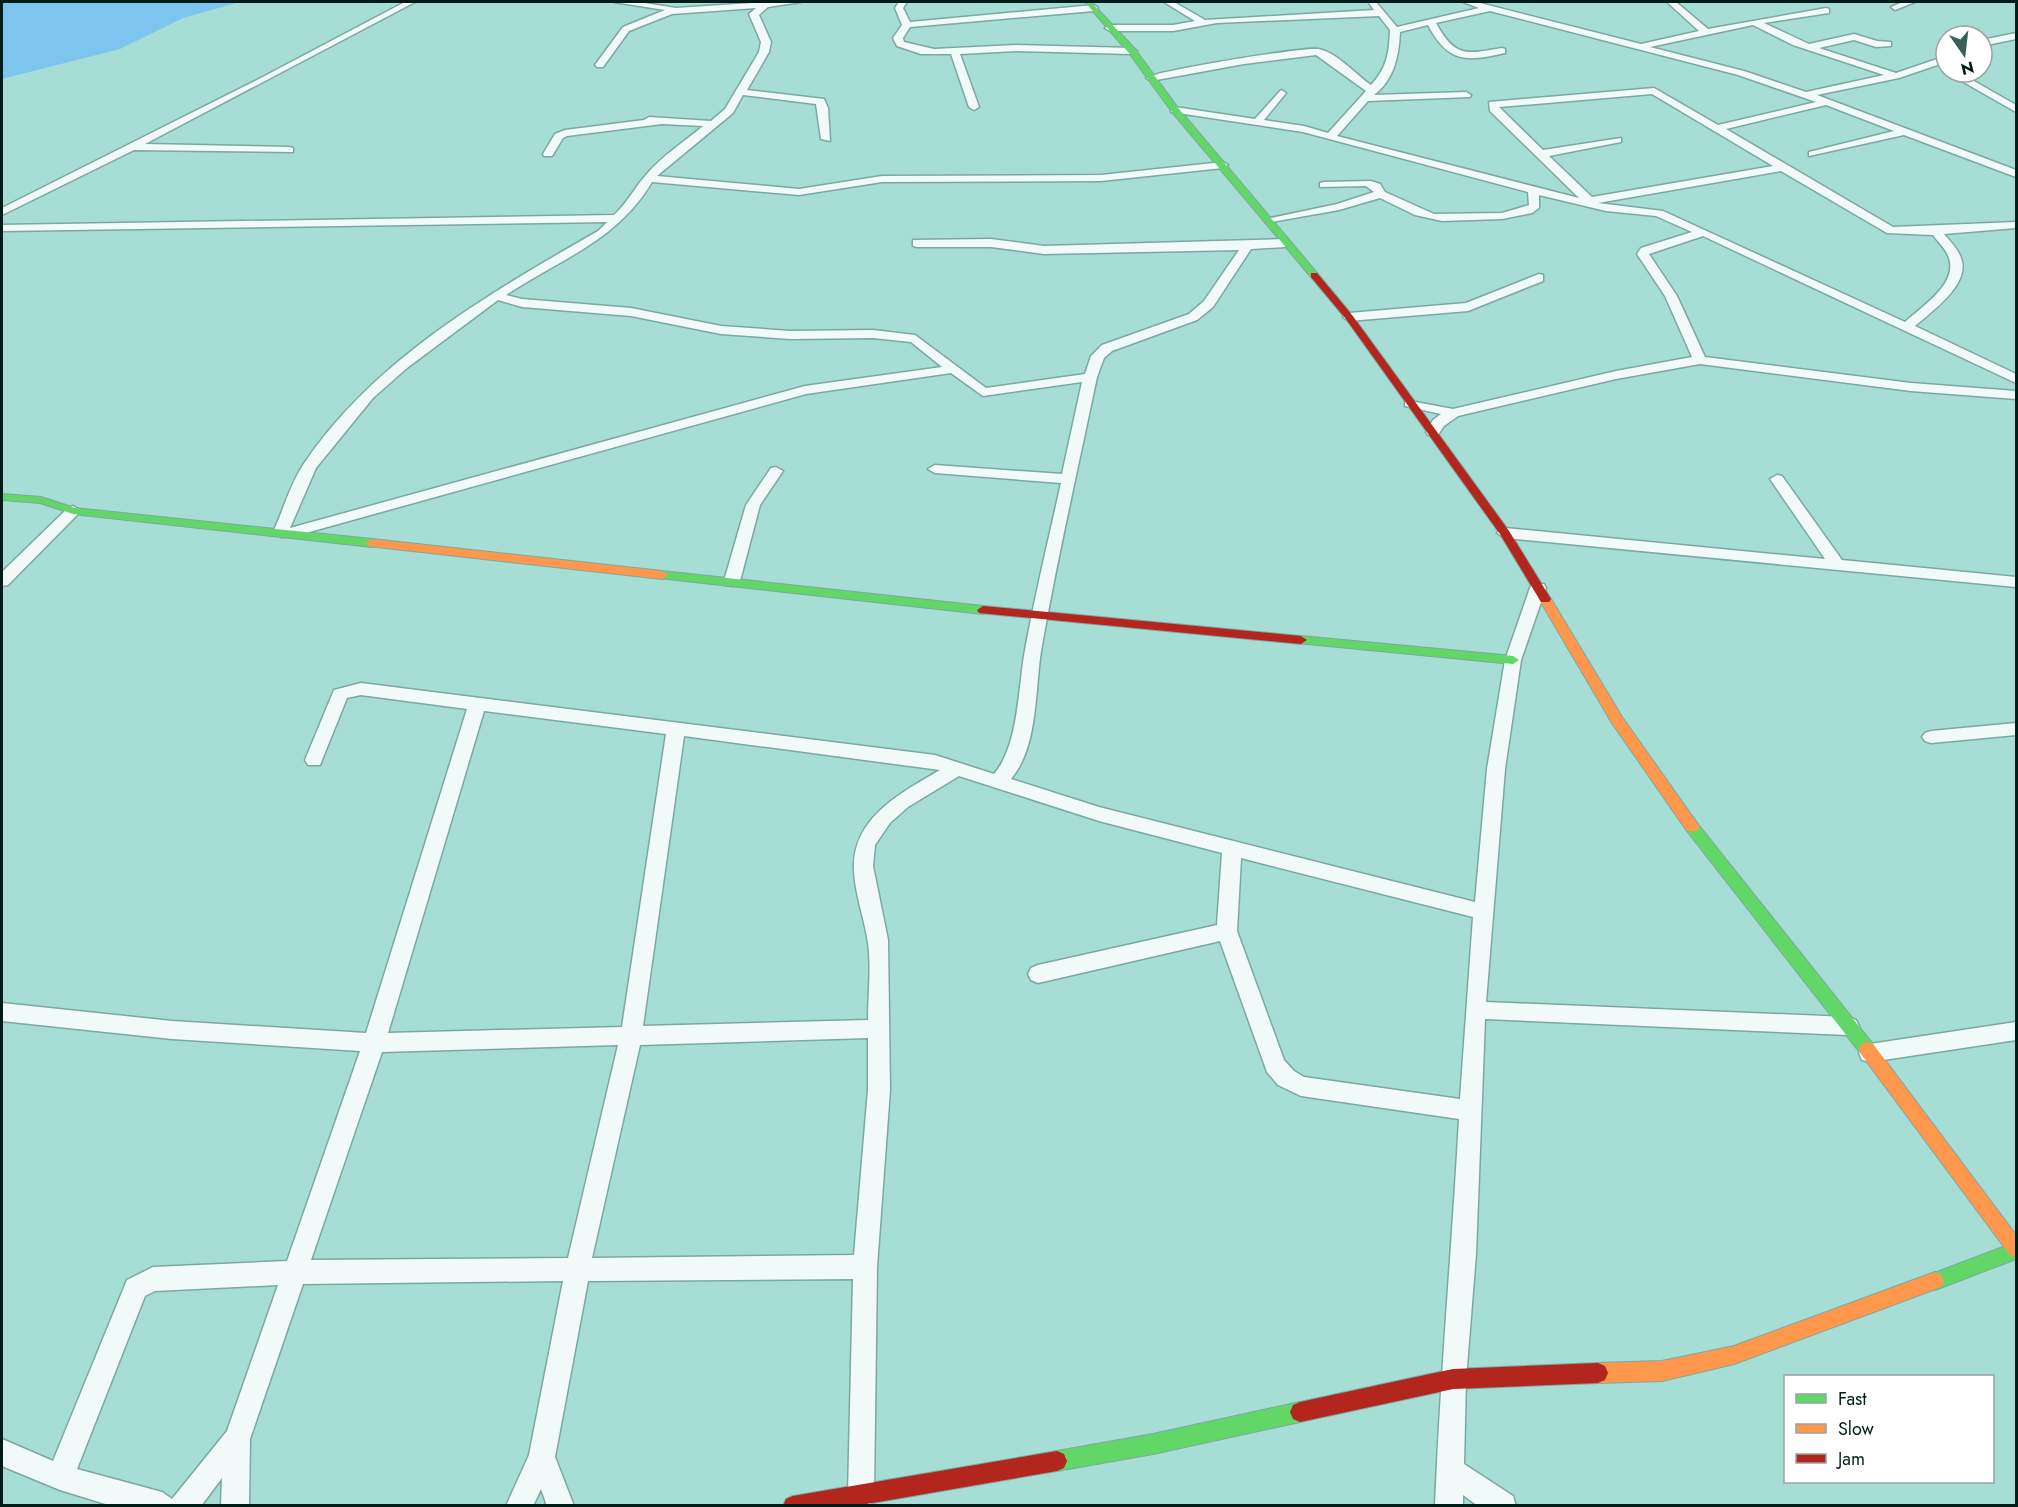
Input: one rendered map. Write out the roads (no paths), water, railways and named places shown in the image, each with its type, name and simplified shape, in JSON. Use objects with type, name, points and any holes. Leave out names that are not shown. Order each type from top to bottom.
[{"type":"street","points":[[2,212],[411,2]]},
{"type":"street","points":[[618,2],[680,9],[797,2]]},
{"type":"street","points":[[903,2],[899,8],[907,25]]},
{"type":"street","points":[[1168,2],[1204,22]]},
{"type":"street","points":[[1330,137],[1370,95],[1392,65],[1395,30],[1372,2]]},
{"type":"street","points":[[1467,2],[1642,45],[1806,95],[2016,174]]},
{"type":"street","points":[[1395,30],[1491,8],[1503,2]]},
{"type":"street","points":[[1671,2],[1705,31]]},
{"type":"street","points":[[1895,7],[1911,2]]},
{"type":"street","points":[[286,532],[309,467],[368,395],[402,365],[496,296],[602,233],[635,201],[649,178],[729,111],[764,52],[766,42],[754,14],[767,4]]},
{"type":"street","points":[[793,1506],[847,1499],[1153,1444],[1453,1379],[1662,1371],[1696,1364],[1734,1355],[2016,1250],[1870,1053],[1710,852],[1617,720],[1505,533],[1349,317],[1285,243],[1270,221],[1223,165],[1174,110],[1132,51],[1091,5],[907,25],[898,38],[906,48],[926,51],[999,48],[1075,52],[1132,51]]},
{"type":"street","points":[[600,65],[626,28],[680,9]]},
{"type":"street","points":[[1642,45],[1705,31],[1826,11]]},
{"type":"street","points":[[1110,28],[1173,28],[1204,22],[1379,13]]},
{"type":"street","points":[[1754,22],[1809,47],[1896,76]]},
{"type":"street","points":[[1431,23],[1445,48],[1451,53],[1464,56],[1502,51]]},
{"type":"street","points":[[1994,39],[2016,36]]},
{"type":"street","points":[[1809,47],[1854,37],[1876,44],[1888,44]]},
{"type":"street","points":[[1998,38],[2016,47]]},
{"type":"street","points":[[954,50],[974,107]]},
{"type":"street","points":[[1151,78],[1244,61],[1317,52],[1326,54],[1370,95],[1466,95]]},
{"type":"street","points":[[1806,95],[1896,76],[1934,64]]},
{"type":"street","points":[[1972,84],[2016,109]]},
{"type":"street","points":[[1588,201],[1494,109],[1493,104],[1646,90],[1658,93],[1891,231],[1936,231],[2016,225]]},
{"type":"street","points":[[742,92],[820,102],[823,108],[826,139]]},
{"type":"street","points":[[1258,121],[1281,93]]},
{"type":"street","points":[[1717,128],[1773,117],[1827,102]]},
{"type":"street","points":[[1174,110],[1304,129],[1615,209],[1651,210],[1681,225],[1704,232],[2016,379]]},
{"type":"street","points":[[634,113],[639,118],[714,124]]},
{"type":"street","points":[[548,154],[559,136],[565,133],[661,121]]},
{"type":"street","points":[[1813,154],[1903,132]]},
{"type":"street","points":[[1541,154],[1617,140]]},
{"type":"street","points":[[131,147],[289,150]]},
{"type":"street","points":[[649,178],[712,186],[799,192],[882,178],[1101,178],[1223,165]]},
{"type":"street","points":[[1588,201],[1784,167]]},
{"type":"street","points":[[1324,185],[1367,183],[1377,186],[1381,194],[1432,216],[1460,218],[1524,213],[1535,206],[1533,189]]},
{"type":"street","points":[[1270,221],[1339,207],[1381,194]]},
{"type":"street","points":[[2,228],[620,218]]},
{"type":"street","points":[[1906,328],[1950,286],[1956,275],[1955,258],[1936,231]]},
{"type":"street","points":[[1700,360],[1689,331],[1671,296],[1643,254],[1645,251],[1704,232]]},
{"type":"street","points":[[917,243],[991,243],[1044,250],[1247,246],[1285,243]]},
{"type":"street","points":[[998,782],[1010,768],[1020,739],[1040,616],[1090,377],[1098,356],[1107,348],[1193,317],[1209,304],[1247,246]]},
{"type":"street","points":[[1349,317],[1468,307],[1539,278]]},
{"type":"street","points":[[496,296],[522,303],[631,312],[720,330],[790,335],[873,334],[915,339],[983,393],[1090,377]]},
{"type":"street","points":[[1434,432],[1438,423],[1453,413],[1616,375],[1700,360],[1911,387],[2016,395]]},
{"type":"street","points":[[286,532],[805,390],[953,369]]},
{"type":"street","points":[[1995,370],[2016,370]]},
{"type":"street","points":[[1410,403],[1453,413]]},
{"type":"street","points":[[935,469],[1068,479]]},
{"type":"street","points":[[732,581],[753,505],[776,471]]},
{"type":"street","points":[[1777,479],[1836,563]]},
{"type":"street","points":[[2,497],[33,498],[74,511],[286,532],[1040,616],[1513,660]]},
{"type":"street","points":[[2,581],[74,511]]},
{"type":"street","points":[[1505,533],[2016,582]]},
{"type":"street","points":[[1449,1506],[1453,1379],[1464,1254],[1475,1010],[1496,769],[1513,660],[1538,588]]},
{"type":"street","points":[[314,760],[340,694],[361,689],[676,728],[935,762],[1099,814],[1484,912]]},
{"type":"street","points":[[235,1506],[237,1439],[374,1043],[477,704]]},
{"type":"street","points":[[519,1506],[542,1457],[578,1268],[631,1036],[676,728]]},
{"type":"street","points":[[1931,737],[2016,729]]},
{"type":"street","points":[[847,1499],[879,1090],[878,940],[863,866],[866,844],[883,818],[901,802],[959,768]]},
{"type":"street","points":[[1232,849],[1227,931],[1275,1065],[1286,1078],[1301,1086],[1471,1111]]},
{"type":"street","points":[[1038,974],[1227,931]]},
{"type":"street","points":[[1475,1010],[1848,1026]]},
{"type":"street","points":[[2,1012],[172,1030],[374,1043],[879,1029]]},
{"type":"street","points":[[1870,1053],[2016,1031]]},
{"type":"street","points":[[60,1477],[136,1288],[153,1279],[295,1272],[865,1267]]},
{"type":"street","points":[[183,1506],[237,1439]]},
{"type":"street","points":[[2,1452],[27,1466],[162,1506]]},
{"type":"street","points":[[542,1457],[561,1506]]},
{"type":"street","points":[[1450,1471],[1503,1506]]},
{"type":"water","points":[[2,2],[240,2],[183,18],[120,49],[2,79]]}]
